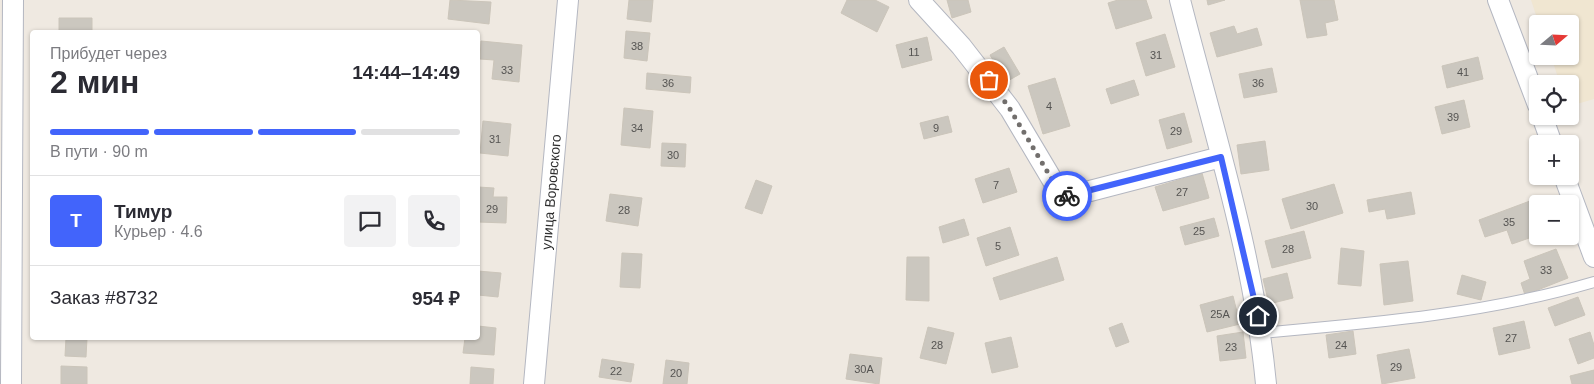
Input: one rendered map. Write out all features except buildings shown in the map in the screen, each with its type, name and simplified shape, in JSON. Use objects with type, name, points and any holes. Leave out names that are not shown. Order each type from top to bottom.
[{"type":"street","points":[[11,384],[13,0]]},
{"type":"street","name":"улица Воровского","points":[[534,384],[568,0]]},
{"type":"street","points":[[919,0],[961,46],[1010,109],[1063,198],[1221,157]]},
{"type":"street","points":[[1180,0],[1221,157],[1255,300],[1266,384]]},
{"type":"street","points":[[1498,0],[1529,81]]},
{"type":"street","points":[[1567,185],[1594,257]]},
{"type":"lane","points":[[1260,333],[1357,324],[1491,307],[1542,297],[1594,282]]},
{"type":"shaded area","points":[[1531,0],[1594,0],[1594,99],[1579,103],[1579,75],[1557,75],[1554,65],[1579,65],[1579,15],[1536,15]]},
{"type":"way so far","points":[[989,80],[1010,109],[1063,198],[1067,196]]},
{"type":"route","points":[[1067,196],[1221,157],[1258,316]]}]
